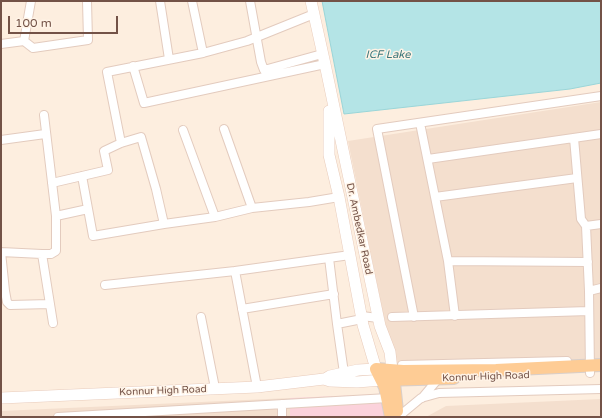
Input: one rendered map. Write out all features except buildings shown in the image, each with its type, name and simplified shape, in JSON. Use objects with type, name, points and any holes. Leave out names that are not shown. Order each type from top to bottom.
[{"type":"main road","name":"Dr. Ambedkar Road","points":[[311,1],[378,318],[396,372]]},
{"type":"main road","name":"Dr. Ambedkar Road","points":[[329,86],[329,154],[339,197],[362,317],[379,374]]},
{"type":"main road","name":"Konnur High Road","points":[[396,372],[438,379],[594,368]]},
{"type":"main road","points":[[391,417],[388,398],[379,374],[396,372],[594,368]]},
{"type":"main road","name":"Konnur High Road","points":[[1,398],[257,386],[324,379],[330,376],[358,370],[379,374]]},
{"type":"main road","points":[[396,372],[398,417]]},
{"type":"main road","name":"Konnur High Road","points":[[324,379],[330,382],[357,382],[379,374]]},
{"type":"street","points":[[24,41],[31,1]]},
{"type":"street","points":[[1,44],[24,41],[33,48],[88,40],[87,1]]},
{"type":"street","points":[[160,1],[169,59]]},
{"type":"street","points":[[192,1],[203,53]]},
{"type":"street","points":[[250,1],[256,37],[264,70],[324,59]]},
{"type":"street","points":[[121,143],[107,72],[203,53],[247,41],[314,14]]},
{"type":"street","points":[[133,66],[144,103],[324,59]]},
{"type":"street","points":[[414,317],[377,129],[601,96]]},
{"type":"street","points":[[44,115],[56,216],[56,251],[51,254],[1,252],[7,302],[10,305],[50,304]]},
{"type":"street","points":[[420,123],[448,261],[455,316]]},
{"type":"street","points":[[224,129],[252,208]]},
{"type":"street","points":[[183,130],[215,217]]},
{"type":"street","points":[[1,140],[46,134]]},
{"type":"street","points":[[428,159],[601,134]]},
{"type":"street","points":[[52,183],[108,170],[104,151],[121,143],[141,137],[156,189],[164,224]]},
{"type":"street","points":[[574,138],[581,219],[586,226],[589,311],[594,368]]},
{"type":"street","points":[[82,176],[93,236],[215,217],[252,208],[339,197]]},
{"type":"street","points":[[435,196],[577,178]]},
{"type":"street","points":[[56,216],[88,209]]},
{"type":"street","points":[[586,226],[601,224]]},
{"type":"street","points":[[42,254],[53,323]]},
{"type":"street","points":[[105,285],[235,271],[350,255]]},
{"type":"street","points":[[330,258],[344,373]]},
{"type":"street","points":[[448,261],[588,262]]},
{"type":"street","points":[[235,271],[257,386]]},
{"type":"street","points":[[589,291],[601,288]]},
{"type":"street","points":[[242,309],[334,294]]},
{"type":"street","points":[[392,317],[589,311]]},
{"type":"street","points":[[201,317],[215,388]]},
{"type":"street","points":[[337,324],[362,317],[378,318]]},
{"type":"street","points":[[594,368],[601,360]]},
{"type":"street","points":[[398,417],[421,398],[438,379]]},
{"type":"street","points":[[421,398],[438,393],[601,389]]},
{"type":"street","points":[[58,417],[194,413],[282,404],[388,398]]},
{"type":"street","points":[[282,404],[282,417]]},
{"type":"shaded area","points":[[601,102],[601,365],[395,372],[348,141]]},
{"type":"shaded area","points":[[385,394],[388,417],[290,417],[290,398]]},
{"type":"shaded area","points":[[290,398],[290,417],[1,417],[1,411]]},
{"type":"shaded area","points":[[601,399],[601,417],[426,417],[446,406]]},
{"type":"water","name":"ICF Lake","points":[[322,1],[601,1],[601,83],[570,89],[344,114]]}]
